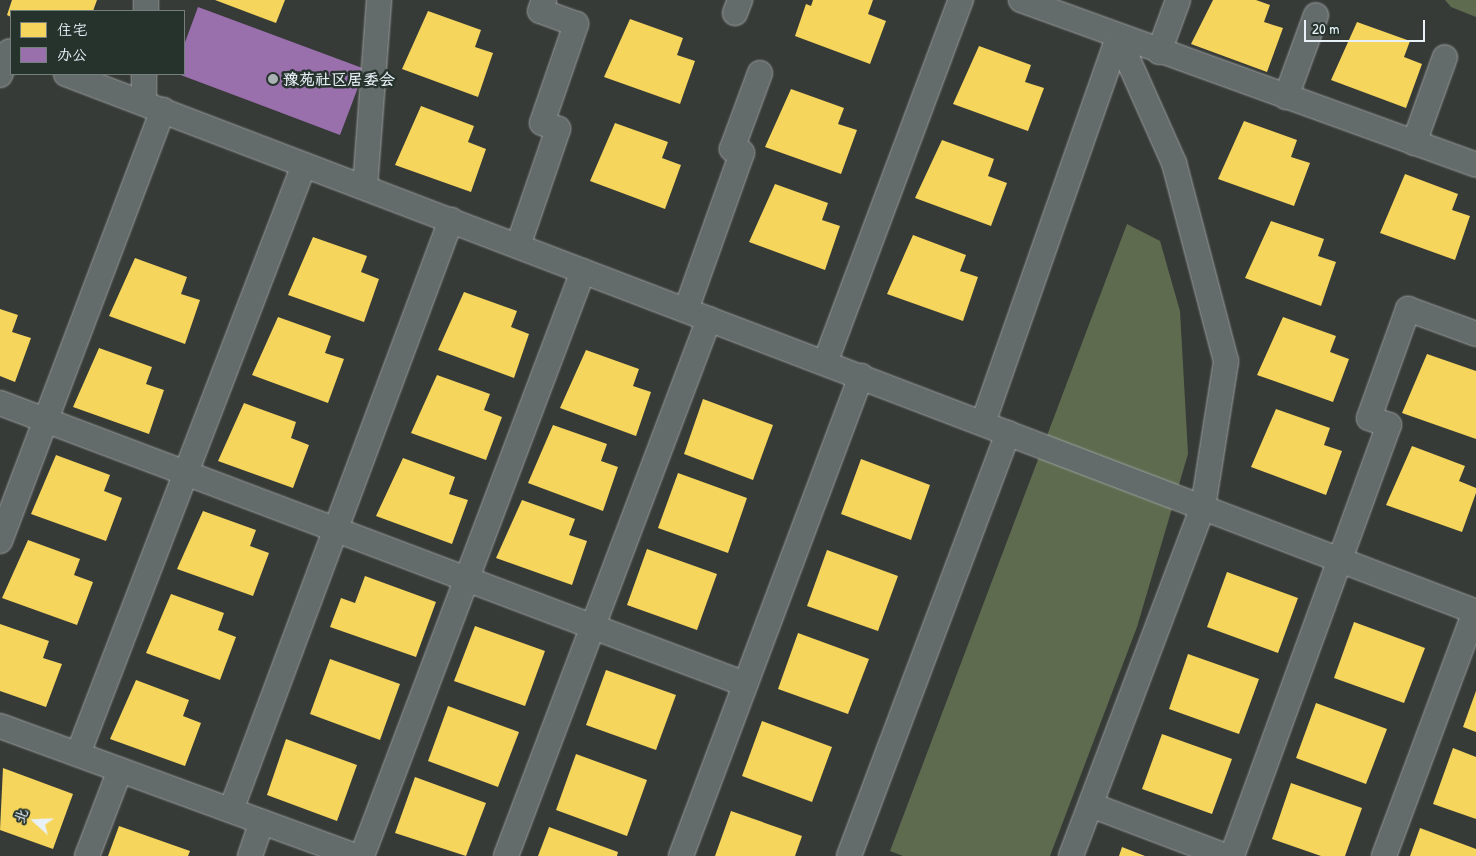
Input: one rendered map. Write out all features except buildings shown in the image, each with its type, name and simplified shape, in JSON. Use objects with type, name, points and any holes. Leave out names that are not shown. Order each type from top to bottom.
[{"type":"lane","points":[[364,187],[379,0]]},
{"type":"lane","points":[[518,246],[558,130],[542,124],[576,24],[540,11],[544,0]]},
{"type":"lane","points":[[825,362],[962,0]]},
{"type":"lane","points":[[1021,0],[1159,52],[1476,165]]},
{"type":"lane","points":[[1159,52],[1178,0]]},
{"type":"lane","points":[[1286,97],[1316,15]]},
{"type":"lane","points":[[983,423],[1118,37]]},
{"type":"lane","points":[[1071,856],[1203,508],[1226,361],[1174,163],[1118,37]]},
{"type":"lane","points":[[0,75],[7,51]]},
{"type":"lane","points":[[1414,143],[1445,57]]},
{"type":"lane","points":[[686,310],[742,153],[732,149],[760,73]]},
{"type":"lane","points":[[69,75],[1475,611],[1384,856]]},
{"type":"lane","points":[[0,541],[46,420],[153,107],[144,75]]},
{"type":"lane","points":[[78,754],[304,165]]},
{"type":"lane","points":[[231,810],[451,220]]},
{"type":"lane","points":[[362,856],[583,271]]},
{"type":"lane","points":[[1232,856],[1389,425],[1369,418],[1408,309],[1476,334]]},
{"type":"lane","points":[[506,856],[709,319]]},
{"type":"lane","points":[[681,856],[861,376]]},
{"type":"lane","points":[[0,403],[745,684]]},
{"type":"lane","points":[[849,856],[1008,433]]},
{"type":"lane","points":[[0,726],[355,856]]},
{"type":"lane","points":[[87,856],[120,770]]},
{"type":"lane","points":[[1091,805],[1225,856]]},
{"type":"lane","points":[[250,856],[262,822]]},
{"type":"green space","points":[[1445,0],[1476,0],[1476,17],[1451,7]]},
{"type":"green space","points":[[1127,224],[1160,241],[1180,311],[1188,454],[1137,627],[1050,856],[903,856],[890,851]]},
{"type":"place","name":"豫苑社区居委会","points":[[273,79]]}]
